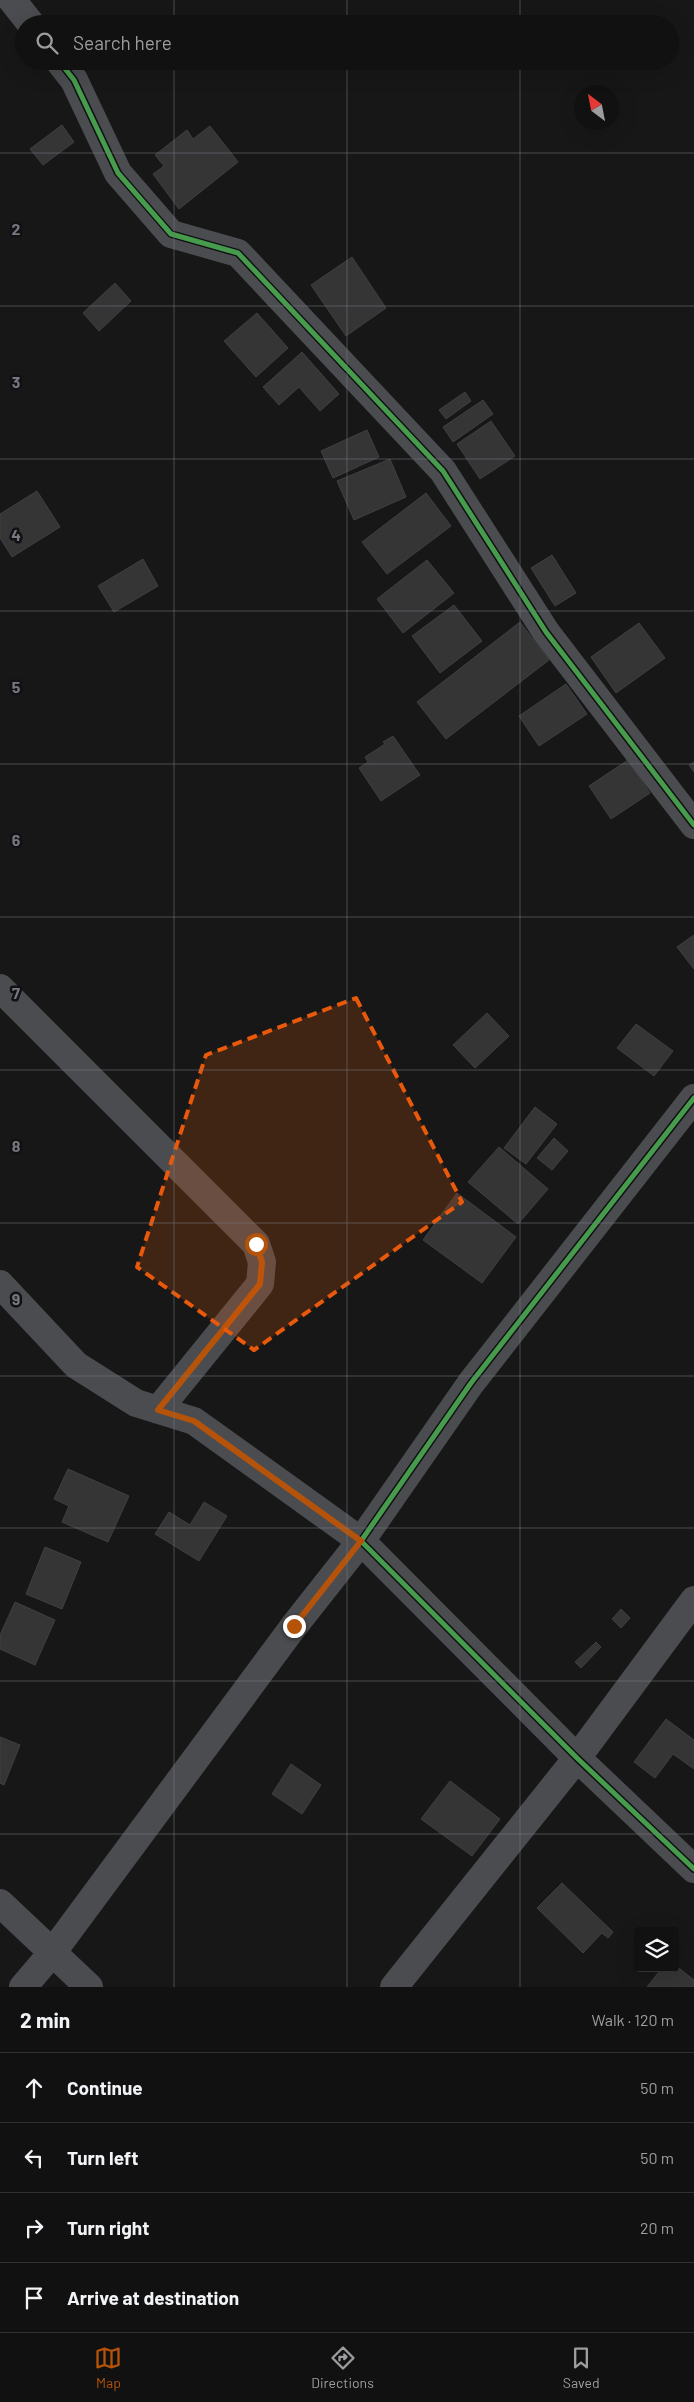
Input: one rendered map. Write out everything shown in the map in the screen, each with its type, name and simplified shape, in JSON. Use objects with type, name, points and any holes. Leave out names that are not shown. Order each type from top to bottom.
[{"type":"street","points":[[12,0],[23,15]]},
{"type":"street","points":[[66,70],[74,80],[118,173],[171,234],[238,253],[443,471],[546,632],[694,825]]},
{"type":"street","points":[[0,988],[256,1244],[262,1262],[260,1284],[158,1410]]},
{"type":"street","points":[[23,1987],[52,1953],[294,1626],[361,1541],[471,1383],[694,1098]]},
{"type":"street","points":[[0,1284],[76,1365],[136,1403],[194,1421],[361,1541],[577,1758],[694,1869]]},
{"type":"street","points":[[394,1987],[577,1758],[694,1600]]},
{"type":"street","points":[[0,1903],[88,1987]]},
{"type":"highlighted area","points":[[356,998],[462,1202],[254,1350],[137,1267],[206,1055]]},
{"type":"building","points":[[62,125],[74,142],[43,165],[30,149]]},
{"type":"building","points":[[210,126],[238,162],[179,209],[153,174],[164,166],[155,155],[187,130],[193,139]]},
{"type":"building","points":[[352,257],[386,308],[346,336],[311,285]]},
{"type":"building","points":[[115,283],[131,301],[99,331],[83,313]]},
{"type":"building","points":[[257,313],[288,348],[256,377],[224,341]]},
{"type":"building","points":[[302,352],[339,394],[320,411],[299,387],[279,405],[263,387]]},
{"type":"building","points":[[465,392],[471,401],[446,419],[439,410]]},
{"type":"building","points":[[483,400],[493,414],[453,442],[443,427]]},
{"type":"building","points":[[491,421],[515,456],[480,479],[457,444]]},
{"type":"building","points":[[367,430],[379,457],[333,478],[321,451]]},
{"type":"building","points":[[390,459],[406,497],[354,520],[337,481]]},
{"type":"building","points":[[37,491],[60,527],[12,557],[0,538],[0,514]]},
{"type":"building","points":[[426,493],[451,526],[387,574],[362,542]]},
{"type":"building","points":[[552,555],[576,593],[555,606],[531,568]]},
{"type":"building","points":[[143,559],[158,586],[114,612],[98,586]]},
{"type":"building","points":[[427,560],[454,593],[403,633],[377,599]]},
{"type":"building","points":[[454,605],[482,641],[440,673],[412,636]]},
{"type":"building","points":[[520,622],[549,660],[446,739],[417,702]]},
{"type":"building","points":[[639,623],[665,658],[616,693],[591,657]]},
{"type":"building","points":[[566,684],[587,714],[539,746],[519,716]]},
{"type":"building","points":[[393,736],[420,775],[381,801],[359,768],[368,762],[365,757],[385,744],[383,742]]},
{"type":"building","points":[[628,760],[650,793],[611,819],[589,786]]},
{"type":"building","points":[[694,762],[694,772],[689,765]]},
{"type":"building","points":[[694,935],[694,969],[677,947]]},
{"type":"building","points":[[487,1013],[509,1036],[475,1068],[453,1045]]},
{"type":"building","points":[[636,1024],[673,1051],[654,1076],[617,1048]]},
{"type":"building","points":[[535,1107],[557,1124],[526,1164],[504,1148]]},
{"type":"building","points":[[554,1138],[568,1151],[552,1170],[537,1158]]},
{"type":"building","points":[[499,1147],[548,1189],[518,1224],[468,1182]]},
{"type":"building","points":[[457,1193],[516,1237],[482,1283],[423,1240]]},
{"type":"building","points":[[68,1469],[129,1496],[108,1542],[62,1522],[69,1506],[54,1499]]},
{"type":"building","points":[[204,1502],[227,1516],[199,1561],[155,1534],[169,1512],[190,1525]]},
{"type":"building","points":[[45,1547],[81,1562],[62,1609],[26,1594]]},
{"type":"building","points":[[15,1602],[55,1620],[35,1665],[0,1649],[0,1635]]},
{"type":"building","points":[[621,1609],[630,1618],[621,1628],[612,1619]]},
{"type":"building","points":[[596,1642],[601,1647],[581,1668],[575,1662]]},
{"type":"building","points":[[666,1719],[694,1740],[694,1769],[673,1754],[655,1778],[634,1762]]},
{"type":"building","points":[[0,1737],[20,1745],[4,1785],[0,1783]]},
{"type":"building","points":[[291,1764],[321,1785],[302,1814],[272,1794]]},
{"type":"building","points":[[450,1781],[500,1819],[472,1856],[421,1819]]},
{"type":"building","points":[[562,1883],[613,1932],[608,1938],[602,1933],[583,1953],[537,1908]]},
{"type":"building","points":[[679,1968],[694,1980],[694,1987],[647,1987],[659,1972],[679,1972]]},
{"type":"cycle path","points":[[66,70],[74,80],[118,173],[171,234],[238,253],[443,471],[546,632],[694,825]]},
{"type":"cycle path","points":[[694,1098],[471,1383],[361,1541],[577,1758],[694,1869]]},
{"type":"route","points":[[256,1244],[262,1262],[260,1284],[158,1410],[194,1421],[361,1541],[294,1626]]}]
